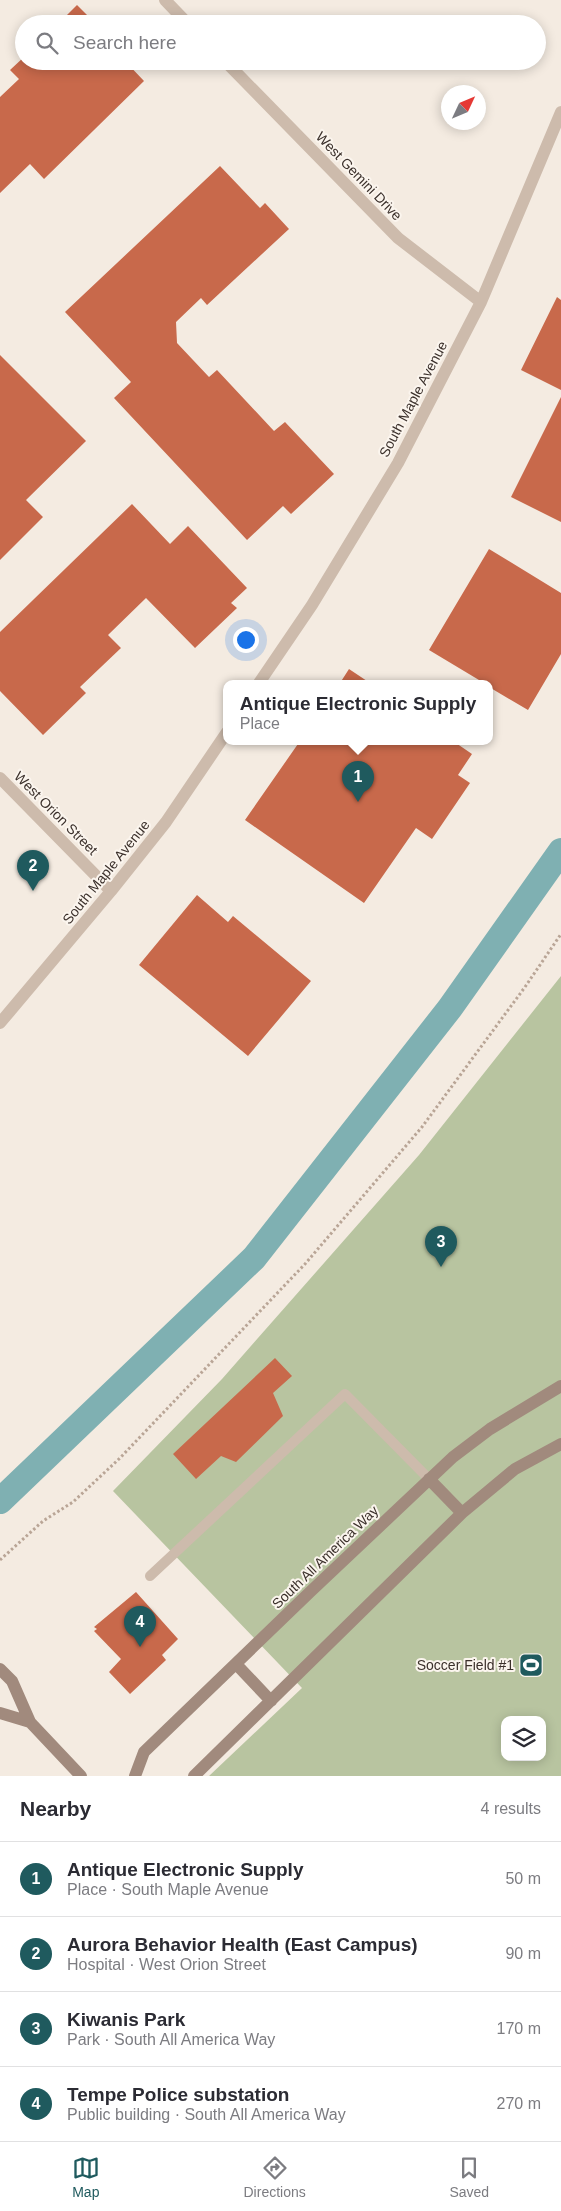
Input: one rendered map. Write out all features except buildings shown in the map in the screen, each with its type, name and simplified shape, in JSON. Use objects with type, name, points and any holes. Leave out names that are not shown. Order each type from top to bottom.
[{"type":"street","points":[[165,0],[179,15]]},
{"type":"street","name":"West Gemini Drive","points":[[234,70],[398,238],[481,302]]},
{"type":"street","name":"South Maple Avenue","points":[[262,680],[312,605],[398,463],[481,302],[561,112]]},
{"type":"street","name":"South Maple Avenue","points":[[0,1023],[111,891],[176,809],[223,738]]},
{"type":"street","name":"West Orion Street","points":[[0,778],[111,891]]},
{"type":"street","name":"South All America Way","points":[[135,1776],[144,1752],[429,1479],[490,1429],[561,1386]]},
{"type":"street","points":[[194,1776],[462,1513],[515,1469],[561,1444]]},
{"type":"street","points":[[429,1479],[462,1513]]},
{"type":"street","points":[[236,1664],[271,1701]]},
{"type":"street","points":[[0,1669],[12,1681],[30,1722],[82,1776]]},
{"type":"street","points":[[0,1713],[30,1722]]},
{"type":"lane","points":[[150,1576],[345,1394],[429,1479]]},
{"type":"path","points":[[0,1560],[43,1521],[73,1502],[120,1458],[305,1264],[422,1128],[525,987],[561,934]]},
{"type":"green space","points":[[561,976],[561,1776],[209,1776],[302,1688],[113,1491],[222,1379],[419,1155]]},
{"type":"waterway","points":[[0,1501],[254,1258],[450,1008],[561,851]]},
{"type":"place","name":"Antique Electronic Supply","points":[[358,802]]},
{"type":"place","name":"Aurora Behavior Health (East Campus)","points":[[33,891]]},
{"type":"place","name":"Kiwanis Park","points":[[441,1267]]},
{"type":"place","name":"Tempe Police substation","points":[[140,1647]]},
{"type":"place","name":"Soccer Field #1","points":[[531,1665]]}]
